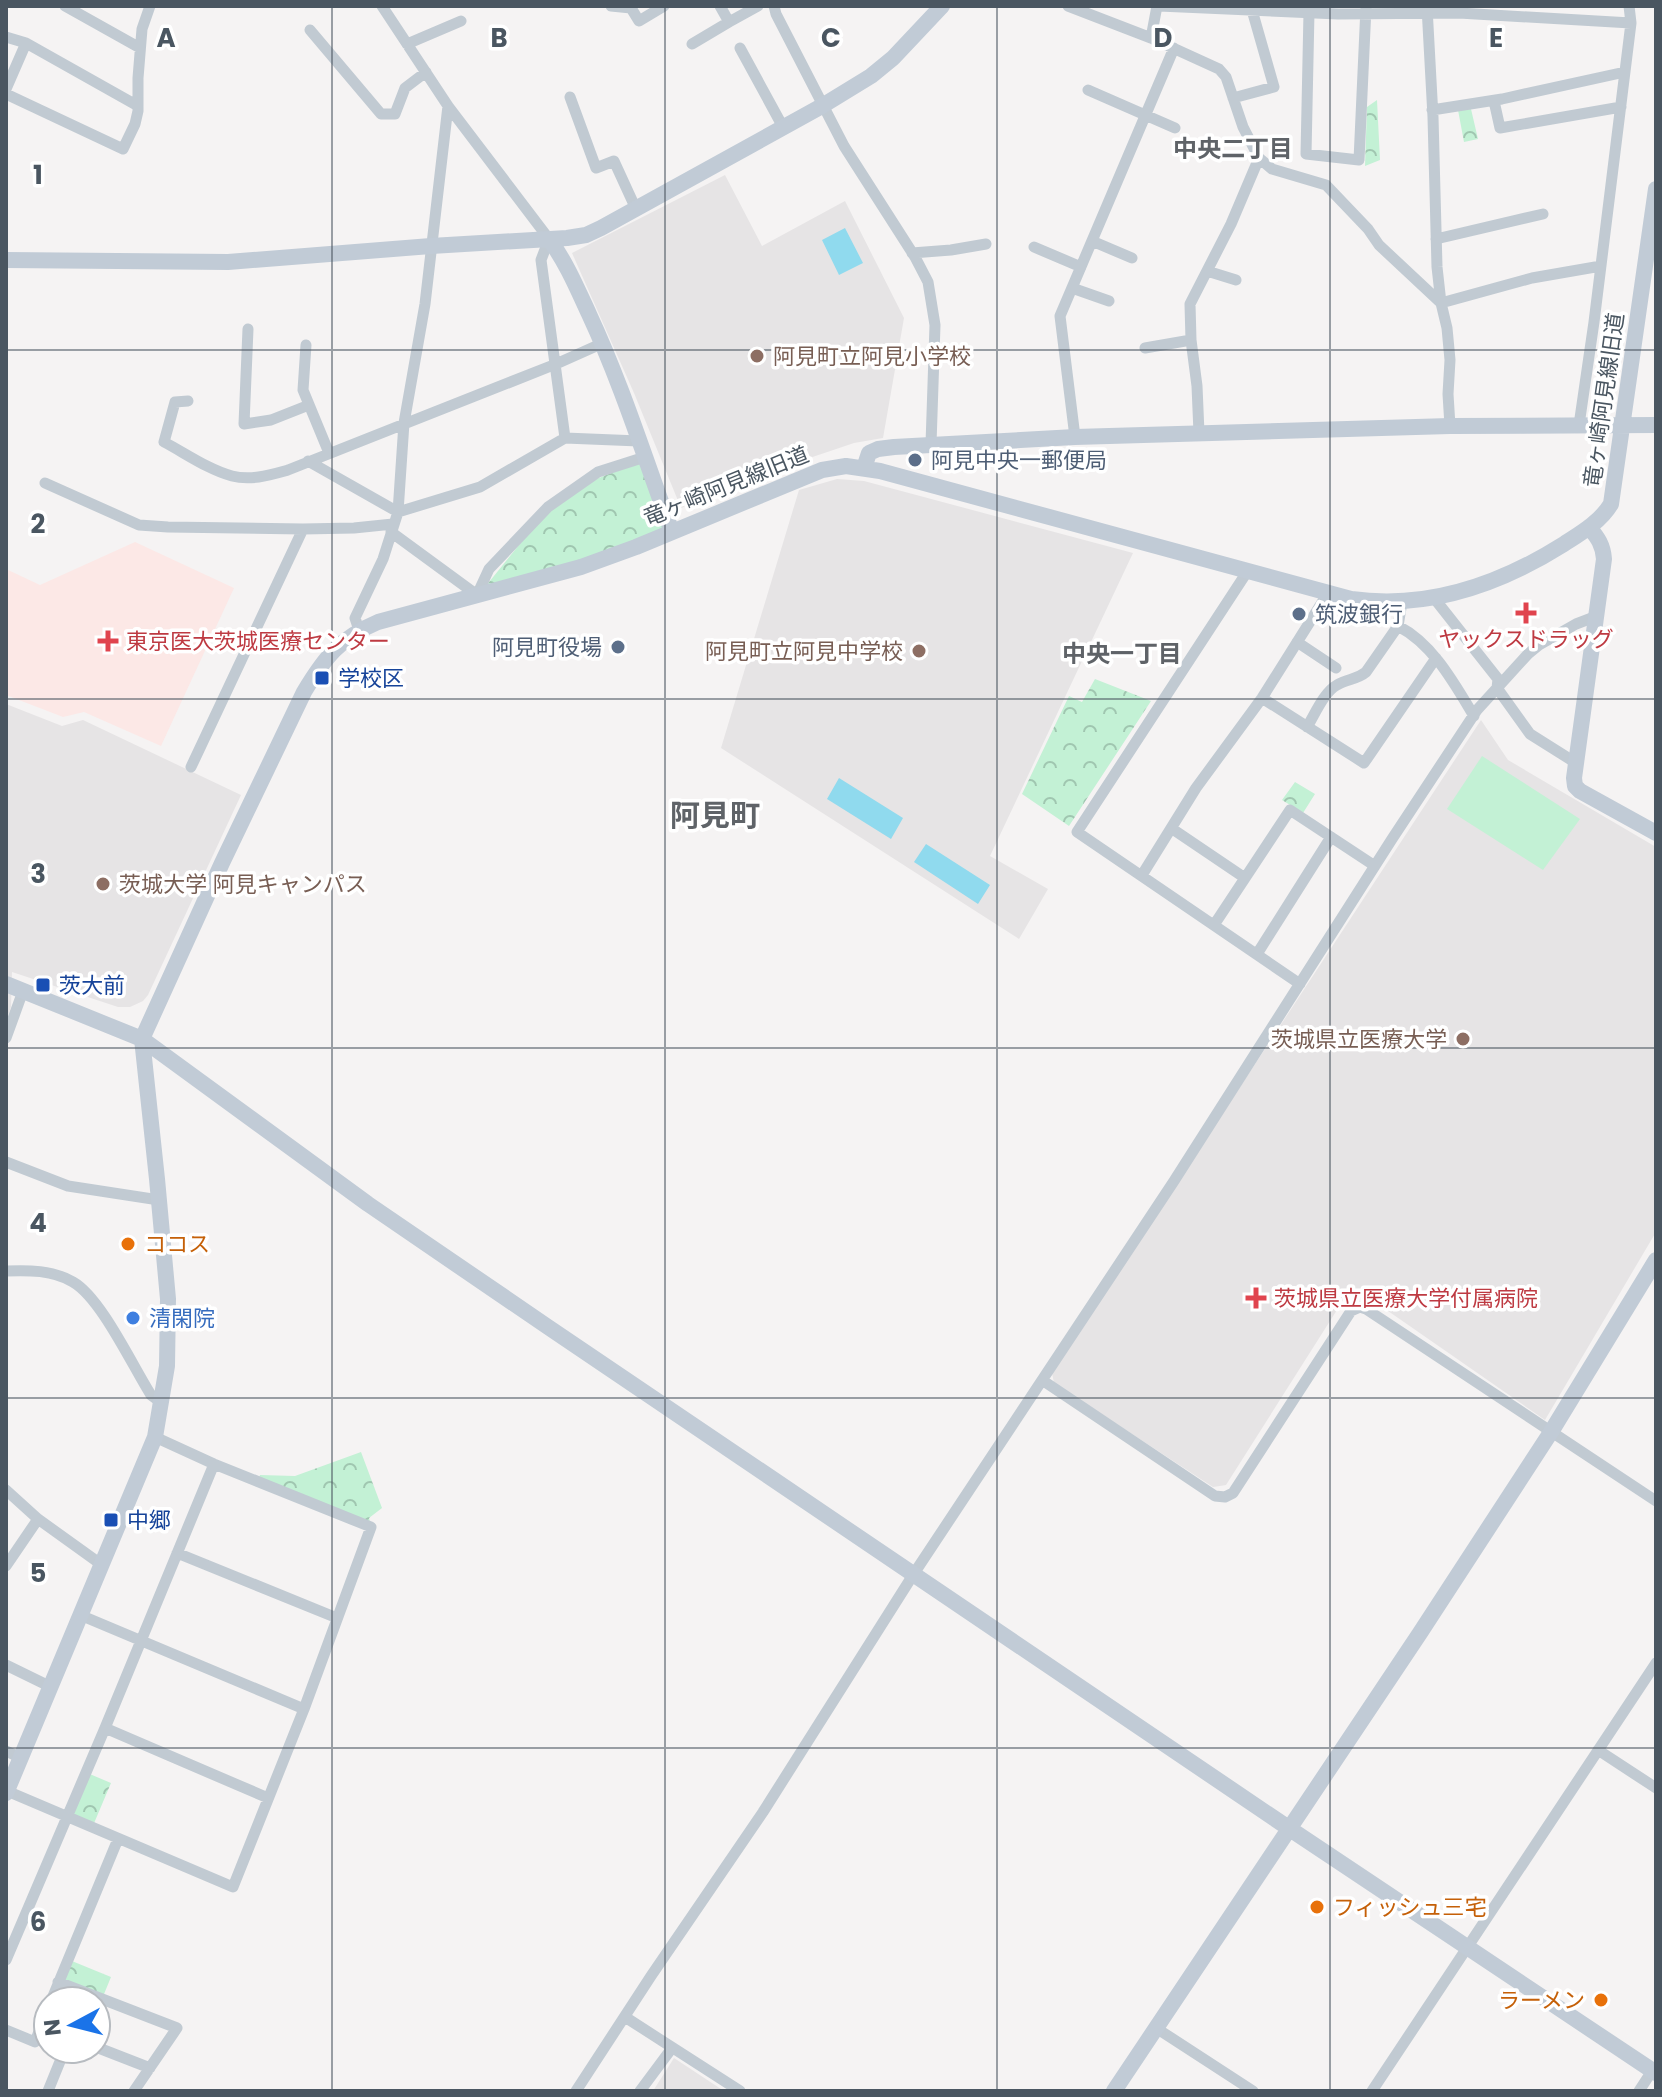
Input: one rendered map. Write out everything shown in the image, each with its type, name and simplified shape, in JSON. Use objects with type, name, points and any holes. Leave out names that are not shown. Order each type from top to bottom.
[{"type":"street","points":[[65,6],[140,48]]},
{"type":"street","points":[[26,43],[6,92],[123,149],[135,124],[142,29],[150,6]]},
{"type":"street","points":[[382,6],[448,106],[562,256],[621,387],[672,532]]},
{"type":"street","points":[[611,6],[631,7],[639,21],[664,6]]},
{"type":"street","points":[[720,6],[729,22]]},
{"type":"street","points":[[692,44],[758,6]]},
{"type":"street","points":[[774,6],[844,146],[928,282],[935,325],[931,444]]},
{"type":"street","points":[[6,260],[228,262],[586,235],[871,76],[942,6]]},
{"type":"street","points":[[1068,6],[1151,38],[1219,69],[1226,77],[1243,127],[1259,158],[1272,169],[1326,185],[1379,245],[1441,303]]},
{"type":"street","points":[[1151,38],[1158,6],[1309,12],[1459,10],[1631,23]]},
{"type":"street","points":[[1579,425],[1621,107],[1631,23],[1629,6]]},
{"type":"street","points":[[1426,9],[1436,239],[1450,360],[1450,426]]},
{"type":"street","points":[[1233,98],[1274,87],[1252,10]]},
{"type":"street","points":[[1309,12],[1306,154],[1359,160],[1366,10]]},
{"type":"street","points":[[407,44],[461,21]]},
{"type":"street","points":[[310,30],[381,114],[395,114],[405,88],[426,72]]},
{"type":"street","points":[[6,37],[26,43],[138,106]]},
{"type":"street","points":[[740,48],[783,127]]},
{"type":"street","points":[[1075,437],[1060,316],[1174,48]]},
{"type":"street","points":[[1432,110],[1494,101],[1625,72]]},
{"type":"street","points":[[1088,90],[1175,128]]},
{"type":"street","points":[[570,97],[596,168],[614,161],[636,209]]},
{"type":"street","points":[[1494,101],[1500,128],[1621,107]]},
{"type":"street","points":[[359,630],[355,618],[383,559],[398,512],[404,423],[425,304],[448,106]]},
{"type":"street","points":[[1199,433],[1190,304],[1231,224],[1259,158]]},
{"type":"street","name":"竜ヶ崎阿見線旧道","points":[[142,1039],[304,692],[338,646],[359,630],[382,621],[581,567],[822,470],[846,466],[951,490],[1247,572],[1361,600],[1402,602],[1434,598],[1502,578],[1545,556],[1589,527],[1611,504],[1656,189]]},
{"type":"street","points":[[1436,239],[1543,214]]},
{"type":"street","points":[[549,239],[541,260],[565,438]]},
{"type":"street","points":[[1092,241],[1132,258]]},
{"type":"street","points":[[912,253],[986,244]]},
{"type":"street","points":[[1034,247],[1081,267]]},
{"type":"street","points":[[1441,303],[1532,278],[1601,266]]},
{"type":"street","points":[[1207,271],[1236,280]]},
{"type":"street","points":[[1072,288],[1109,301]]},
{"type":"street","points":[[248,329],[244,424],[271,420],[309,405]]},
{"type":"street","points":[[1145,348],[1191,340]]},
{"type":"street","points":[[188,401],[175,402],[164,442],[233,477],[260,477],[288,470],[603,343]]},
{"type":"street","points":[[306,345],[303,390],[329,453]]},
{"type":"street","points":[[864,468],[869,453],[878,449],[931,444],[1450,426],[1656,425]]},
{"type":"street","points":[[308,461],[398,512],[480,487],[565,438],[639,441]]},
{"type":"street","points":[[45,483],[139,525],[392,528],[477,595],[489,569],[548,507],[598,472],[645,457]]},
{"type":"street","points":[[1589,527],[1599,539],[1604,559],[1575,786],[1656,833]]},
{"type":"street","points":[[191,767],[303,529]]},
{"type":"street","points":[[1247,572],[1077,832],[1300,984]]},
{"type":"street","points":[[1142,875],[1196,788],[1262,698],[1328,593]]},
{"type":"street","points":[[1434,598],[1498,679],[1497,688],[1530,734],[1576,763]]},
{"type":"street","points":[[1307,727],[1330,691],[1338,684],[1366,672],[1398,626],[1402,602]]},
{"type":"street","points":[[576,2091],[763,1812],[913,1575],[1174,1181],[1474,716],[1539,645],[1597,616]]},
{"type":"street","points":[[1398,626],[1415,635],[1436,658],[1474,716]]},
{"type":"street","points":[[1297,642],[1336,668]]},
{"type":"street","points":[[1262,698],[1364,763],[1436,658]]},
{"type":"street","points":[[1214,925],[1290,810],[1375,866]]},
{"type":"street","points":[[1171,828],[1245,878]]},
{"type":"street","points":[[1257,954],[1331,837]]},
{"type":"street","points":[[6,984],[142,1039],[368,1204],[913,1575],[1654,2072],[1639,2091]]},
{"type":"street","points":[[6,1038],[23,991]]},
{"type":"street","points":[[142,1039],[167,1284],[169,1329],[162,1403],[155,1437],[51,1687],[13,1754],[6,1792],[233,1887],[304,1709],[371,1527],[155,1437]]},
{"type":"street","points":[[6,1162],[68,1186],[159,1200]]},
{"type":"street","points":[[1114,2091],[1420,1633],[1551,1432],[1656,1260]]},
{"type":"street","points":[[6,1271],[29,1270],[51,1274],[72,1281],[88,1294],[151,1395],[162,1403]]},
{"type":"street","points":[[1042,1380],[1215,1496],[1225,1497],[1233,1493],[1351,1311],[1360,1307],[1656,1501]]},
{"type":"street","points":[[6,1960],[214,1464]]},
{"type":"street","points":[[6,1490],[38,1519],[102,1565]]},
{"type":"street","points":[[6,1566],[38,1519]]},
{"type":"street","points":[[177,1553],[337,1618]]},
{"type":"street","points":[[80,1615],[304,1709]]},
{"type":"street","points":[[1372,2091],[1656,1663]]},
{"type":"street","points":[[6,1665],[51,1687]]},
{"type":"street","points":[[105,1728],[268,1798]]},
{"type":"street","points":[[1598,1750],[1656,1788]]},
{"type":"street","points":[[57,1985],[118,1839]]},
{"type":"street","points":[[58,1982],[177,2028],[134,2091]]},
{"type":"street","points":[[625,2017],[740,2091]]},
{"type":"street","points":[[1156,2028],[1253,2091]]},
{"type":"street","points":[[6,2030],[32,2041]]},
{"type":"street","points":[[640,2091],[672,2048]]},
{"type":"street","points":[[112,2053],[150,2068]]},
{"type":"street","points":[[58,2065],[49,2088],[64,2091]]},
{"type":"shaded area","name":"阿見町立阿見小学校","points":[[725,175],[762,246],[845,201],[904,318],[883,438],[854,443],[774,470],[681,508],[572,253]]},
{"type":"shaded area","name":"阿見町立阿見中学校","points":[[837,479],[864,481],[1133,553],[990,856],[1048,889],[1019,939],[721,748],[799,490]]},
{"type":"shaded area","name":"東京医大茨城医療センター","points":[[135,542],[234,588],[161,746],[84,712],[63,717],[6,695],[6,569],[40,585]]},
{"type":"shaded area","name":"茨城大学 阿見キャンパス","points":[[6,704],[62,726],[83,720],[241,795],[148,995],[130,1007],[118,1007],[12,972],[11,1007],[6,1021]]},
{"type":"shaded area","name":"茨城県立医療大学","points":[[1481,720],[1508,760],[1656,847],[1656,1232],[1545,1420],[1378,1304],[1349,1291],[1226,1485],[1213,1487],[1054,1383],[1052,1373]]},
{"type":"shaded area","points":[[674,2058],[724,2091],[653,2091]]},
{"type":"green space","points":[[1377,100],[1380,160],[1365,166],[1367,107]]},
{"type":"green space","points":[[1471,109],[1478,139],[1464,142],[1458,110]]},
{"type":"green space","points":[[642,463],[665,530],[569,564],[485,587],[530,532],[569,495],[598,478]]},
{"type":"green space","points":[[1095,679],[1151,701],[1069,826],[1022,794],[1069,696],[1082,702]]},
{"type":"green space","points":[[1482,756],[1580,819],[1543,870],[1447,809]]},
{"type":"green space","points":[[1295,782],[1315,794],[1303,813],[1282,800]]},
{"type":"green space","points":[[361,1452],[382,1508],[369,1518],[371,1526],[258,1481],[260,1475],[295,1476]]},
{"type":"green space","points":[[85,1772],[111,1783],[92,1828],[66,1817]]},
{"type":"green space","points":[[67,1959],[111,1977],[108,1985],[66,1985],[58,1982]]},
{"type":"water","points":[[845,228],[863,263],[839,275],[822,240]]},
{"type":"water","points":[[839,778],[903,818],[891,839],[827,799]]},
{"type":"water","points":[[926,844],[990,885],[978,904],[914,862]]},
{"type":"place","name":"阿見町立阿見小学校","points":[[757,356]]},
{"type":"place","name":"阿見中央一郵便局","points":[[915,460]]},
{"type":"place","name":"ヤックスドラッグ","points":[[1526,613]]},
{"type":"place","name":"筑波銀行","points":[[1299,614]]},
{"type":"place","name":"東京医大茨城医療センター","points":[[108,641]]},
{"type":"place","name":"阿見町役場","points":[[618,647]]},
{"type":"place","name":"阿見町立阿見中学校","points":[[919,651]]},
{"type":"place","name":"学校区","points":[[322,678]]},
{"type":"place","name":"茨城大学 阿見キャンパス","points":[[103,884]]},
{"type":"place","name":"茨大前","points":[[43,985]]},
{"type":"place","name":"茨城県立医療大学","points":[[1463,1039]]},
{"type":"place","name":"ココス","points":[[128,1244]]},
{"type":"place","name":"茨城県立医療大学付属病院","points":[[1256,1298]]},
{"type":"place","name":"清閑院","points":[[133,1318]]},
{"type":"place","name":"中郷","points":[[111,1520]]},
{"type":"place","name":"フィッシュ三宅","points":[[1317,1907]]},
{"type":"place","name":"ラーメン","points":[[1601,2000]]},
{"type":"district","name":"中央二丁目","points":[[1233,148]]},
{"type":"district","name":"中央一丁目","points":[[1122,653]]},
{"type":"district","name":"阿見町","points":[[715,815]]}]
